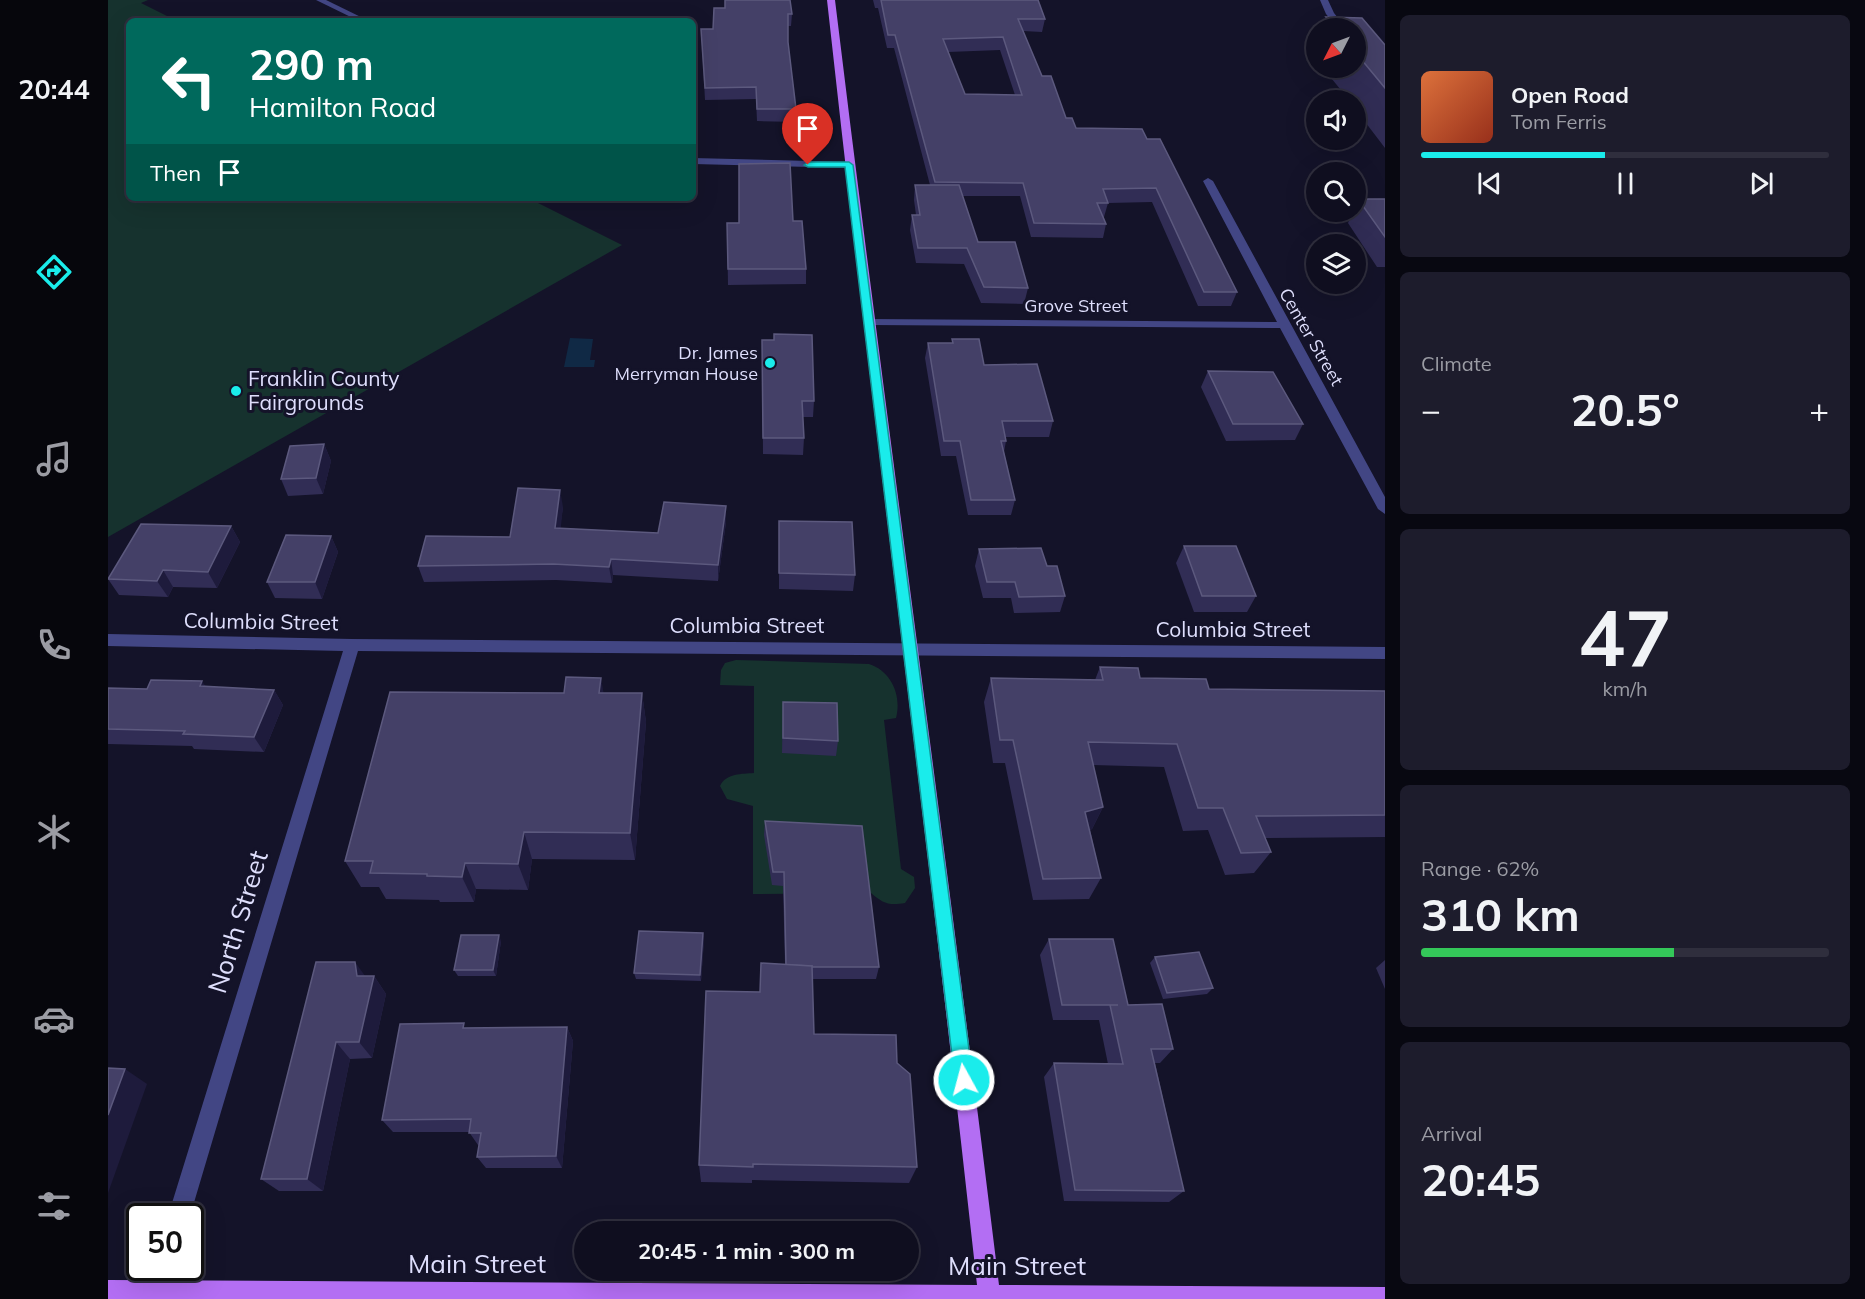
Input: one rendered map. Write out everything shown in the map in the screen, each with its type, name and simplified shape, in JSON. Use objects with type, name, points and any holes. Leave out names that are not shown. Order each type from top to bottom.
[{"type":"main road","points":[[831,0],[873,363],[946,919],[989,1296]]},
{"type":"main road","name":"Main Street","points":[[108,1291],[158,1295],[1385,1298]]},
{"type":"street","points":[[320,0],[358,18]]},
{"type":"street","points":[[1324,0],[1333,18]]},
{"type":"street","points":[[696,161],[849,165]]},
{"type":"street","name":"Center Street","points":[[1208,181],[1282,325],[1311,371],[1385,509]]},
{"type":"street","name":"Grove Street","points":[[870,322],[1282,325]]},
{"type":"street","name":"Columbia Street","points":[[108,640],[352,645],[1385,653]]},
{"type":"street","name":"North Street","points":[[183,1203],[352,645]]},
{"type":"green space","name":"Franklin County Fairgrounds","points":[[108,0],[148,0],[141,3],[171,18],[126,18],[126,201],[534,201],[622,245],[108,537]]},
{"type":"green space","points":[[736,660],[869,664],[877,667],[889,678],[896,693],[896,718],[884,720],[901,869],[914,877],[915,888],[905,903],[886,903],[871,893],[753,894],[753,806],[727,799],[720,786],[730,776],[754,773],[754,686],[720,685],[721,670],[725,663]]},
{"type":"water","points":[[570,338],[593,339],[590,360],[595,360],[594,367],[564,367]]},
{"type":"building","points":[[725,0],[790,0],[792,14],[788,14],[788,42],[796,109],[757,109],[756,87],[705,88],[701,29],[713,29],[714,8],[725,8]]},
{"type":"building","points":[[881,0],[1038,0],[1045,19],[1018,19],[1042,76],[1051,76],[1066,118],[1072,118],[1076,128],[1142,129],[1147,139],[1160,139],[1237,292],[1204,292],[1156,188],[1103,189],[1108,203],[1097,203],[1106,224],[1034,223],[1023,183],[935,182],[895,35],[888,35]],"holes":[[[1003,37],[1022,95],[965,94],[943,39]]]},
{"type":"building","points":[[1366,23],[1385,45],[1385,88],[1366,65]]},
{"type":"building","points":[[790,163],[793,221],[802,221],[806,269],[728,269],[727,223],[739,223],[739,164]]},
{"type":"building","points":[[915,185],[959,185],[978,242],[1015,242],[1028,288],[984,287],[967,248],[918,248],[912,215],[920,215]]},
{"type":"building","points":[[1366,199],[1385,199],[1385,237],[1366,210]]},
{"type":"building","points":[[774,334],[812,335],[814,401],[802,401],[804,438],[763,438],[762,340],[774,340]]},
{"type":"building","points":[[952,339],[979,339],[984,365],[1037,364],[1053,421],[1002,421],[1006,441],[1001,441],[1015,500],[971,500],[960,441],[944,441],[928,343],[953,343]]},
{"type":"building","points":[[1208,371],[1273,372],[1303,424],[1233,424]]},
{"type":"building","points":[[324,444],[316,478],[281,479],[290,446]]},
{"type":"building","points":[[518,488],[560,490],[555,528],[658,533],[664,502],[726,506],[718,565],[611,559],[609,567],[553,564],[418,566],[426,536],[510,537]]},
{"type":"building","points":[[779,521],[852,522],[855,575],[779,573]]},
{"type":"building","points":[[141,524],[231,526],[208,572],[163,570],[157,581],[108,579]]},
{"type":"building","points":[[286,535],[331,536],[315,582],[267,582]]},
{"type":"building","points":[[1184,546],[1236,546],[1256,596],[1202,596]]},
{"type":"building","points":[[1041,548],[1047,566],[1057,566],[1065,596],[1019,597],[1015,582],[987,582],[979,549]]},
{"type":"building","points":[[1100,667],[1138,668],[1140,678],[1206,679],[1209,689],[1385,691],[1385,815],[1256,816],[1271,852],[1241,853],[1223,808],[1198,808],[1177,744],[1088,742],[1103,807],[1085,812],[1101,878],[1043,879],[1013,740],[1000,740],[991,678],[1103,680]]},
{"type":"building","points":[[566,677],[601,678],[599,693],[642,693],[630,833],[524,832],[518,864],[465,863],[462,877],[370,873],[373,861],[345,861],[390,692],[564,693]]},
{"type":"building","points":[[151,680],[202,681],[200,686],[274,690],[254,737],[183,734],[185,731],[108,729],[108,688],[147,689]]},
{"type":"building","points":[[783,702],[837,703],[838,741],[783,738]]},
{"type":"building","points":[[765,821],[862,826],[879,967],[786,965],[784,872],[773,872]]},
{"type":"building","points":[[639,931],[703,933],[700,975],[634,973]]},
{"type":"building","points":[[461,935],[499,935],[493,970],[454,970]]},
{"type":"building","points":[[1049,939],[1113,939],[1128,1005],[1162,1004],[1173,1049],[1151,1049],[1184,1191],[1075,1190],[1054,1063],[1123,1064],[1110,1005],[1062,1005]]},
{"type":"building","points":[[1199,952],[1213,988],[1167,993],[1155,957]]},
{"type":"building","points":[[316,962],[355,962],[357,976],[374,976],[359,1042],[336,1042],[307,1179],[261,1179]]},
{"type":"building","points":[[761,963],[812,966],[814,1034],[896,1035],[897,1063],[910,1074],[917,1167],[699,1165],[706,991],[760,992]]},
{"type":"building","points":[[464,1023],[463,1028],[567,1027],[556,1156],[477,1157],[481,1133],[469,1133],[471,1119],[382,1120],[400,1024]]},
{"type":"building","points":[[108,1068],[125,1069],[108,1115]]},
{"type":"place","name":"Dr. James Merryman House","points":[[770,363]]},
{"type":"place","name":"Franklin County Fairgrounds","points":[[236,391]]},
{"type":"route","points":[[808,165],[849,165],[909,649],[946,919],[964,1080]]}]
